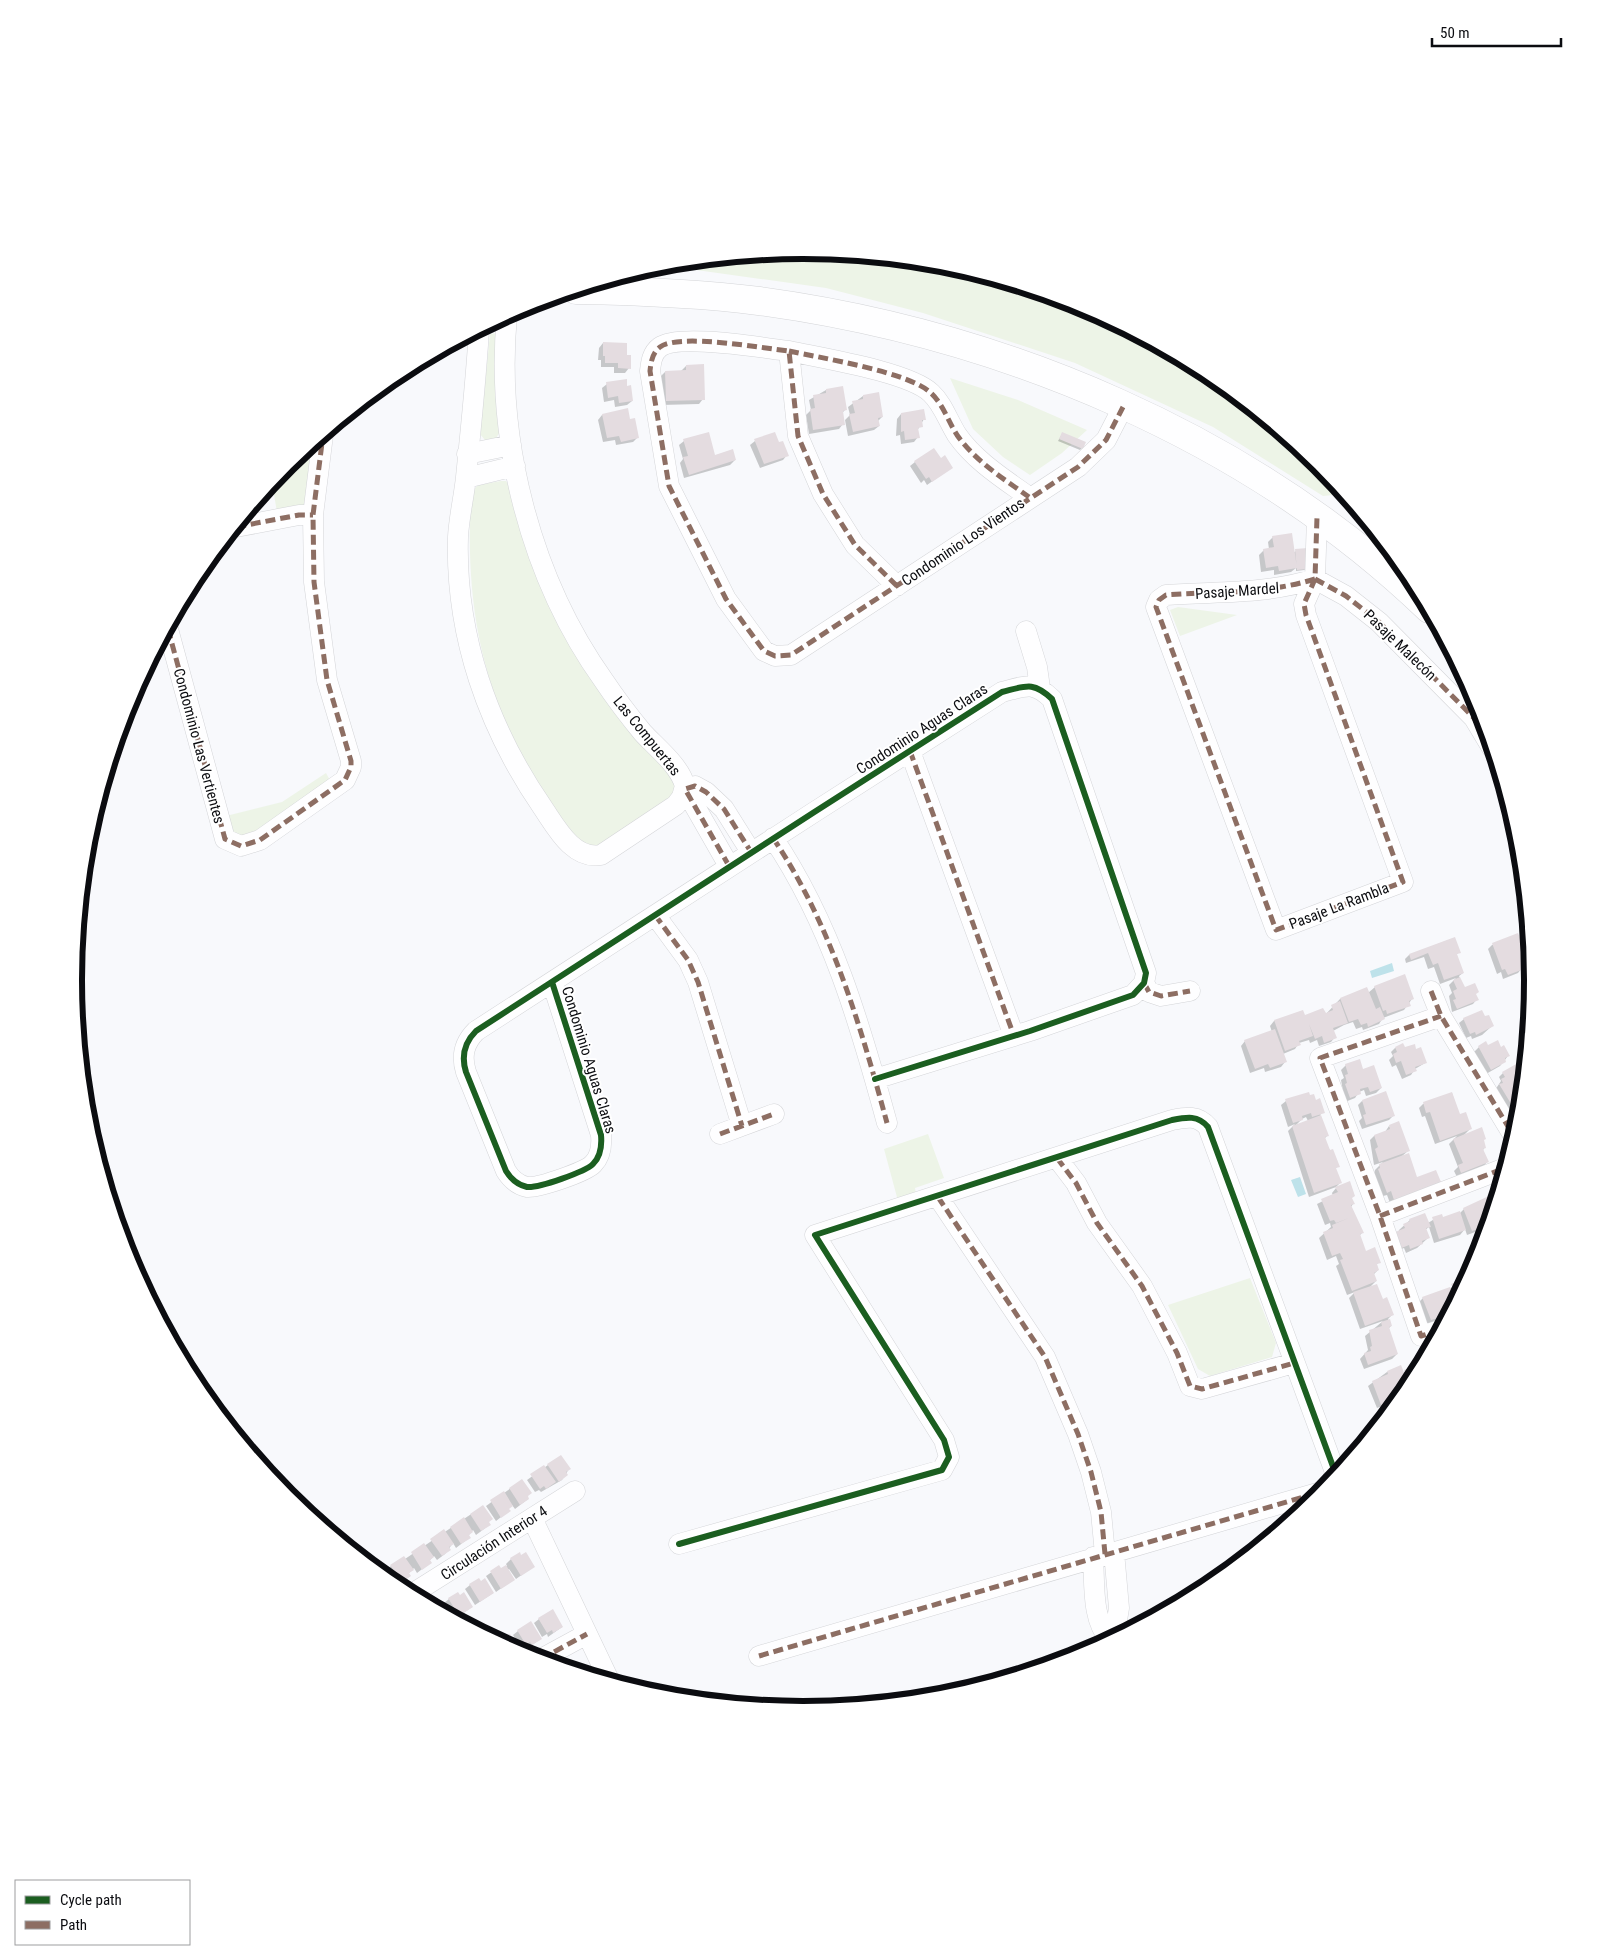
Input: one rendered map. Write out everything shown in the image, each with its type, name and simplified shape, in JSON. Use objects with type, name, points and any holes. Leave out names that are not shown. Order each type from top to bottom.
[{"type":"street","points":[[593,291],[724,297],[841,315],[944,341],[1045,374],[1124,406],[1202,446],[1254,476],[1317,517],[1380,566],[1413,596]]},
{"type":"street","name":"Las Compuertas","points":[[478,337],[466,478],[459,529],[458,562],[463,610],[472,658],[494,722],[526,784],[552,821],[577,850],[588,856],[601,855],[676,805],[685,789],[681,775],[616,698],[590,660],[575,634],[547,574],[518,485],[511,445],[505,389],[508,323]]},
{"type":"street","name":"Condominio Los Vientos","points":[[1029,497],[990,470],[958,435],[931,392],[917,384],[865,367],[789,351],[680,340],[658,348],[651,360],[650,371],[669,486],[726,599],[764,651],[775,656],[791,655],[1029,497],[1078,467],[1106,440],[1124,406]]},
{"type":"street","name":"Condominio Los Vientos","points":[[789,351],[798,436],[823,494],[856,544],[897,586]]},
{"type":"street","name":"Condominio Las Vertientes","points":[[170,636],[223,837],[229,842],[241,846],[260,840],[340,784],[352,768],[350,754],[336,714],[324,662],[314,582],[313,515],[322,444]]},
{"type":"street","points":[[467,454],[511,445]]},
{"type":"street","points":[[466,478],[515,466]]},
{"type":"street","points":[[244,525],[299,515],[313,515]]},
{"type":"street","points":[[1315,579],[1317,517]]},
{"type":"street","name":"Pasaje Mardel","points":[[1159,600],[1170,595],[1262,591],[1291,586],[1315,579]]},
{"type":"street","name":"Pasaje La Rambla","points":[[1159,600],[1156,612],[1276,930],[1403,882],[1306,616],[1304,604],[1315,579]]},
{"type":"street","name":"Pasaje Malecón","points":[[1315,579],[1346,596],[1379,622],[1477,723]]},
{"type":"street","points":[[875,1078],[1022,1034],[1134,995],[1144,984],[1146,973],[1052,699],[1040,688],[1037,667],[1026,631]]},
{"type":"street","name":"Condominio Aguas Claras","points":[[552,982],[601,1135],[602,1144],[598,1158],[589,1168],[543,1185],[528,1187],[515,1181],[506,1171],[466,1072],[463,1056],[468,1041],[476,1031],[729,866],[1002,692],[1024,686],[1040,688]]},
{"type":"street","points":[[910,751],[1022,1034]]},
{"type":"street","points":[[729,866],[685,789],[695,786],[715,800],[751,852]]},
{"type":"street","points":[[773,838],[793,868],[823,926],[875,1078],[887,1123]]},
{"type":"street","points":[[655,915],[688,960],[696,976],[742,1126]]},
{"type":"street","points":[[1144,984],[1149,992],[1161,996],[1190,991]]},
{"type":"street","points":[[1432,990],[1441,1016],[1509,1128]]},
{"type":"street","points":[[1433,1332],[1421,1336],[1380,1216],[1320,1058],[1441,1016]]},
{"type":"street","points":[[720,1134],[774,1114]]},
{"type":"street","points":[[679,1544],[942,1470],[949,1457],[944,1440],[814,1235],[938,1197],[1172,1120],[1189,1117],[1202,1119],[1208,1127],[1333,1469]]},
{"type":"street","points":[[1057,1158],[1076,1184],[1097,1223],[1142,1286],[1177,1354],[1190,1386],[1202,1389],[1294,1363]]},
{"type":"street","points":[[1380,1216],[1499,1171]]},
{"type":"street","points":[[938,1197],[1045,1357],[1078,1434],[1091,1472],[1101,1512],[1104,1554],[1098,1618],[1105,1634]]},
{"type":"street","name":"Circulación Interior 4","points":[[419,1589],[575,1491]]},
{"type":"street","points":[[759,1656],[1307,1496]]},
{"type":"street","points":[[532,1518],[605,1673]]},
{"type":"street","points":[[1104,1554],[1119,1608],[1115,1630]]},
{"type":"street","points":[[550,1655],[587,1634]]},
{"type":"shaded area","points":[[804,259],[851,261],[898,265],[944,273],[1035,297],[1122,333],[1204,381],[1279,438],[1336,495],[1323,496],[1213,427],[1075,363],[923,313],[826,288],[688,269],[756,261]]},
{"type":"shaded area","points":[[497,333],[495,390],[500,432],[496,438],[485,440],[480,434],[490,334]]},
{"type":"shaded area","points":[[950,378],[1018,400],[1087,430],[1062,453],[1030,475],[1003,457],[973,429]]},
{"type":"shaded area","points":[[317,448],[306,503],[302,506],[277,512],[274,492]]},
{"type":"shaded area","points":[[506,481],[510,487],[631,732],[676,783],[675,795],[599,846],[582,844],[541,791],[501,713],[489,678],[480,643],[474,607],[470,533],[471,493],[478,485]]},
{"type":"shaded area","points":[[1178,607],[1237,615],[1180,636],[1170,610]]},
{"type":"shaded area","points":[[326,773],[331,782],[251,836],[242,836],[231,831],[226,816],[282,802]]},
{"type":"shaded area","points":[[928,1134],[944,1178],[915,1188],[918,1207],[901,1212],[884,1149]]},
{"type":"shaded area","points":[[1250,1278],[1276,1343],[1272,1357],[1210,1376],[1198,1369],[1168,1305]]},
{"type":"water","points":[[1392,963],[1394,971],[1372,978],[1370,971]]},
{"type":"water","points":[[1300,1177],[1306,1194],[1298,1197],[1291,1180]]},
{"type":"building","points":[[603,342],[627,343],[627,355],[631,355],[631,369],[618,368],[618,363],[605,363]]},
{"type":"building","points":[[704,364],[705,400],[666,401],[665,371],[686,370],[686,365]]},
{"type":"building","points":[[627,379],[627,386],[631,385],[633,401],[619,403],[618,396],[608,398],[606,382]]},
{"type":"building","points":[[843,386],[847,410],[843,411],[845,425],[813,430],[810,409],[815,408],[813,395],[826,393],[826,389]]},
{"type":"building","points":[[879,392],[883,417],[878,418],[880,426],[853,432],[849,414],[855,413],[852,401],[863,399],[863,395]]},
{"type":"building","points":[[628,408],[630,419],[635,418],[639,438],[621,442],[619,436],[607,438],[602,414]]},
{"type":"building","points":[[924,409],[926,420],[922,420],[923,427],[918,428],[920,438],[905,440],[904,431],[901,432],[901,413]]},
{"type":"building","points":[[709,432],[715,455],[733,449],[736,460],[689,475],[683,457],[688,456],[683,439]]},
{"type":"building","points":[[775,432],[779,442],[783,441],[789,456],[764,464],[754,439]]},
{"type":"building","points":[[1062,432],[1086,442],[1083,449],[1059,439]]},
{"type":"building","points":[[934,448],[941,458],[945,455],[953,468],[932,482],[929,477],[926,479],[914,461]]},
{"type":"building","points":[[1292,533],[1297,568],[1279,571],[1278,566],[1266,568],[1263,549],[1274,547],[1272,536]]},
{"type":"building","points":[[1308,548],[1307,569],[1297,570],[1295,549]]},
{"type":"building","points":[[1518,933],[1521,940],[1523,939],[1524,962],[1522,963],[1524,969],[1508,975],[1505,969],[1502,970],[1492,943]]},
{"type":"building","points":[[1455,937],[1461,953],[1457,954],[1464,973],[1444,980],[1438,963],[1433,965],[1428,953],[1411,960],[1409,954]]},
{"type":"building","points":[[1405,974],[1414,999],[1409,1001],[1411,1006],[1387,1014],[1386,1010],[1383,1011],[1374,986]]},
{"type":"building","points":[[1460,977],[1465,987],[1475,983],[1479,992],[1476,994],[1479,1000],[1457,1009],[1453,1000],[1456,999],[1453,991],[1457,989],[1453,980]]},
{"type":"building","points":[[1367,987],[1376,1009],[1380,1007],[1385,1019],[1368,1027],[1367,1023],[1361,1025],[1358,1019],[1349,1022],[1340,998]]},
{"type":"building","points":[[1340,1001],[1348,1023],[1333,1028],[1337,1038],[1324,1043],[1322,1036],[1315,1039],[1309,1024],[1313,1036],[1299,1041],[1301,1045],[1285,1051],[1274,1020],[1303,1010],[1305,1015],[1323,1008],[1326,1013],[1333,1010],[1331,1005]]},
{"type":"building","points":[[1482,1010],[1485,1016],[1489,1015],[1494,1026],[1476,1035],[1475,1032],[1470,1034],[1463,1018]]},
{"type":"building","points":[[1275,1029],[1287,1062],[1270,1068],[1268,1064],[1255,1069],[1244,1040]]},
{"type":"building","points":[[1498,1040],[1501,1047],[1504,1045],[1510,1056],[1505,1058],[1506,1062],[1491,1070],[1478,1046],[1486,1041],[1488,1045]]},
{"type":"building","points":[[1403,1043],[1405,1047],[1415,1044],[1416,1049],[1421,1047],[1427,1063],[1415,1067],[1417,1071],[1406,1075],[1401,1061],[1396,1063],[1393,1054],[1397,1052],[1395,1047]]},
{"type":"building","points":[[1360,1059],[1363,1069],[1374,1065],[1382,1088],[1370,1092],[1368,1087],[1360,1089],[1361,1094],[1350,1098],[1345,1084],[1347,1083],[1345,1075],[1348,1074],[1345,1064]]},
{"type":"building","points":[[1518,1063],[1519,1065],[1513,1107],[1499,1084],[1503,1083],[1501,1079],[1505,1077],[1502,1072]]},
{"type":"building","points":[[1386,1091],[1395,1116],[1366,1125],[1363,1115],[1366,1114],[1362,1100]]},
{"type":"building","points":[[1309,1092],[1310,1095],[1314,1094],[1316,1100],[1320,1098],[1325,1113],[1312,1117],[1311,1113],[1302,1116],[1303,1120],[1293,1123],[1285,1099]]},
{"type":"building","points":[[1452,1092],[1460,1114],[1466,1112],[1472,1129],[1440,1141],[1430,1112],[1426,1113],[1423,1102]]},
{"type":"building","points":[[1321,1115],[1329,1136],[1325,1137],[1330,1150],[1333,1149],[1340,1167],[1336,1168],[1342,1183],[1314,1193],[1292,1126]]},
{"type":"building","points":[[1399,1121],[1410,1151],[1379,1162],[1375,1149],[1378,1147],[1374,1135],[1390,1129],[1389,1125]]},
{"type":"building","points":[[1482,1127],[1486,1139],[1484,1140],[1486,1148],[1483,1149],[1489,1162],[1461,1173],[1458,1165],[1463,1163],[1453,1139]]},
{"type":"building","points":[[1409,1153],[1417,1177],[1436,1170],[1441,1182],[1394,1200],[1391,1191],[1387,1193],[1378,1169],[1380,1168],[1379,1164]]},
{"type":"building","points":[[1350,1181],[1355,1196],[1352,1198],[1355,1204],[1351,1205],[1364,1233],[1360,1234],[1366,1251],[1375,1247],[1381,1263],[1377,1264],[1379,1270],[1374,1273],[1377,1281],[1352,1291],[1340,1260],[1343,1259],[1340,1253],[1332,1256],[1323,1232],[1333,1228],[1332,1225],[1349,1218],[1336,1223],[1334,1220],[1330,1221],[1321,1199],[1338,1192],[1335,1187]]},
{"type":"building","points":[[1491,1195],[1480,1228],[1472,1231],[1463,1208]]},
{"type":"building","points":[[1460,1211],[1466,1230],[1439,1239],[1432,1217],[1442,1214],[1443,1217]]},
{"type":"building","points":[[1425,1213],[1431,1227],[1426,1228],[1430,1238],[1422,1241],[1423,1244],[1410,1249],[1409,1245],[1399,1249],[1393,1233],[1405,1228],[1403,1224],[1410,1221],[1409,1219]]},
{"type":"building","points":[[1458,1281],[1454,1291],[1451,1284]]},
{"type":"building","points":[[1377,1284],[1383,1299],[1387,1297],[1394,1315],[1365,1326],[1353,1292]]},
{"type":"building","points":[[1450,1287],[1452,1294],[1439,1321],[1438,1318],[1431,1320],[1422,1297]]},
{"type":"building","points":[[1390,1319],[1392,1326],[1389,1327],[1398,1354],[1368,1365],[1364,1353],[1371,1351],[1369,1330],[1382,1326],[1381,1322]]},
{"type":"building","points":[[1401,1365],[1406,1377],[1388,1402],[1381,1405],[1372,1381],[1388,1374],[1387,1371]]},
{"type":"building","points":[[1412,1367],[1406,1376],[1404,1370]]},
{"type":"building","points":[[561,1455],[571,1469],[566,1472],[568,1475],[559,1482],[547,1464]]},
{"type":"building","points":[[544,1465],[556,1482],[546,1489],[544,1486],[540,1489],[530,1474]]},
{"type":"building","points":[[522,1479],[532,1493],[528,1496],[529,1499],[520,1505],[509,1488]]},
{"type":"building","points":[[504,1491],[513,1506],[509,1509],[511,1511],[501,1518],[490,1500]]},
{"type":"building","points":[[483,1505],[493,1519],[489,1522],[491,1525],[481,1531],[470,1514]]},
{"type":"building","points":[[464,1517],[473,1532],[469,1535],[471,1538],[461,1544],[450,1527]]},
{"type":"building","points":[[444,1529],[454,1544],[449,1547],[451,1550],[442,1556],[430,1539]]},
{"type":"building","points":[[424,1543],[434,1557],[430,1560],[432,1563],[422,1570],[411,1552]]},
{"type":"building","points":[[520,1552],[521,1555],[526,1552],[535,1567],[521,1576],[510,1558]]},
{"type":"building","points":[[404,1556],[414,1570],[409,1573],[411,1576],[405,1580],[397,1575],[390,1565]]},
{"type":"building","points":[[499,1565],[501,1568],[506,1565],[515,1580],[501,1589],[490,1571]]},
{"type":"building","points":[[479,1578],[481,1581],[485,1578],[494,1593],[480,1602],[469,1584]]},
{"type":"building","points":[[458,1592],[460,1595],[464,1592],[473,1607],[462,1614],[456,1611],[448,1598]]},
{"type":"building","points":[[553,1609],[563,1627],[553,1633],[552,1630],[547,1633],[538,1618]]},
{"type":"building","points":[[531,1621],[542,1639],[532,1645],[530,1642],[526,1645],[517,1630]]},
{"type":"marked path","points":[[897,586],[855,545],[823,494],[798,436],[789,351],[702,341],[670,343],[657,349],[652,358],[650,371],[669,486],[726,599],[764,651],[775,656],[791,655],[1078,467],[1106,440],[1123,407]]},
{"type":"marked path","points":[[789,351],[885,372],[920,385],[935,397],[957,435],[972,453],[990,469],[1029,497]]},
{"type":"marked path","points":[[170,636],[225,839],[241,846],[260,840],[345,780],[351,767],[351,761],[327,680],[314,582],[313,515],[322,444]]},
{"type":"marked path","points":[[244,525],[299,515],[313,515]]},
{"type":"marked path","points":[[1315,579],[1277,588],[1259,590],[1166,595],[1159,600],[1156,607],[1276,930],[1403,882],[1306,615],[1304,604],[1315,579],[1317,517]]},
{"type":"marked path","points":[[1315,579],[1346,596],[1379,622],[1477,723]]},
{"type":"marked path","points":[[910,751],[1014,1036]]},
{"type":"marked path","points":[[729,866],[685,789],[695,786],[706,792],[724,809],[751,852]]},
{"type":"marked path","points":[[773,838],[811,905],[842,976],[866,1049],[887,1123]]},
{"type":"marked path","points":[[655,915],[688,960],[698,982],[742,1126]]},
{"type":"marked path","points":[[1144,983],[1149,992],[1161,996],[1190,991]]},
{"type":"marked path","points":[[1431,991],[1441,1016],[1509,1128]]},
{"type":"marked path","points":[[1433,1332],[1421,1336],[1380,1216],[1320,1058],[1441,1016]]},
{"type":"marked path","points":[[720,1134],[774,1114]]},
{"type":"marked path","points":[[1057,1158],[1076,1183],[1097,1223],[1142,1286],[1177,1353],[1190,1386],[1202,1389],[1294,1363]]},
{"type":"marked path","points":[[1380,1216],[1499,1170]]},
{"type":"marked path","points":[[938,1197],[1045,1357],[1078,1434],[1091,1472],[1101,1512],[1105,1554]]},
{"type":"marked path","points":[[759,1656],[1307,1496]]},
{"type":"marked path","points":[[550,1654],[587,1634]]},
{"type":"cycle path","points":[[552,982],[601,1135],[601,1147],[598,1158],[588,1167],[551,1182],[527,1187],[515,1181],[506,1171],[466,1072],[464,1061],[466,1045],[476,1031],[739,861],[1002,692],[1029,686],[1040,689],[1052,699],[1146,973],[1144,983],[1133,995],[1030,1031],[875,1079]]},
{"type":"cycle path","points":[[679,1544],[942,1470],[949,1457],[944,1440],[815,1235],[1183,1118],[1200,1120],[1208,1127],[1334,1468]]}]
